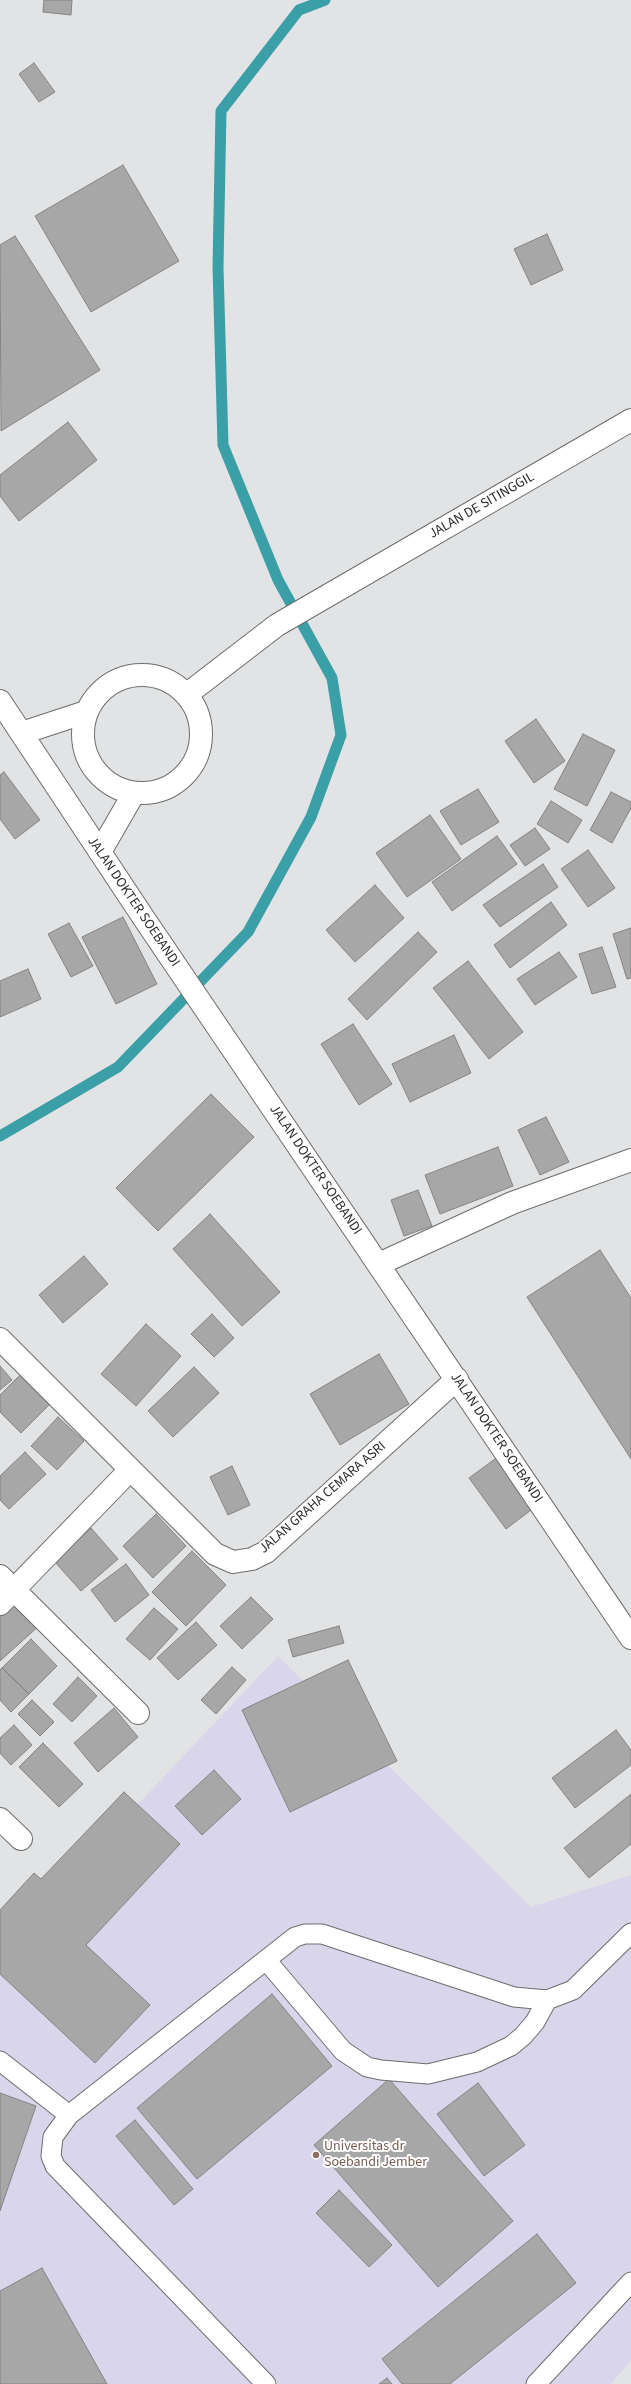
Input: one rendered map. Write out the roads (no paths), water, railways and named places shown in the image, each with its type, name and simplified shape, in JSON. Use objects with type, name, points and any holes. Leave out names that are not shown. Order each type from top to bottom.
[{"type":"street","name":"JALAN DE SITINGGIL","points":[[186,695],[277,625],[631,420]]},
{"type":"street","points":[[140,674],[153,676],[171,682],[186,695],[197,711],[202,729],[201,746],[195,763],[184,777],[169,788],[152,793],[134,793],[117,788],[107,782],[91,765],[84,747],[82,730],[86,712],[93,700],[102,690],[113,682],[126,677],[140,674]]},
{"type":"street","name":"JALAN DOKTER SOEBANDI","points":[[0,701],[143,917],[631,1638]]},
{"type":"street","points":[[22,733],[86,712]]},
{"type":"street","points":[[100,852],[134,793]]},
{"type":"street","points":[[378,1264],[512,1203],[631,1160]]},
{"type":"street","name":"JALAN GRAHA CEMARA ASRI","points":[[0,1338],[215,1554],[232,1562],[252,1559],[266,1552],[457,1379]]},
{"type":"street","points":[[130,1470],[5,1589],[138,1713]]},
{"type":"street","points":[[0,1819],[21,1839]]},
{"type":"lane","points":[[266,2384],[55,2166],[51,2156],[53,2137],[69,2115],[295,1937],[305,1934],[322,1934],[514,1997],[547,2000],[573,1990],[631,1933]]},
{"type":"lane","points":[[266,1960],[343,2051],[367,2066],[382,2070],[428,2074],[477,2062],[511,2046],[523,2036],[534,2022],[547,2000]]},
{"type":"lane","points":[[0,2061],[69,2115]]},
{"type":"lane","points":[[536,2384],[631,2282]]},
{"type":"waterway","points":[[0,1136],[118,1067],[248,932],[311,817],[341,735],[332,678],[278,580],[223,445],[218,267],[221,111],[299,10],[325,0]]},
{"type":"place","name":"Universitas dr Soebandi Jember","points":[[316,2155]]}]
